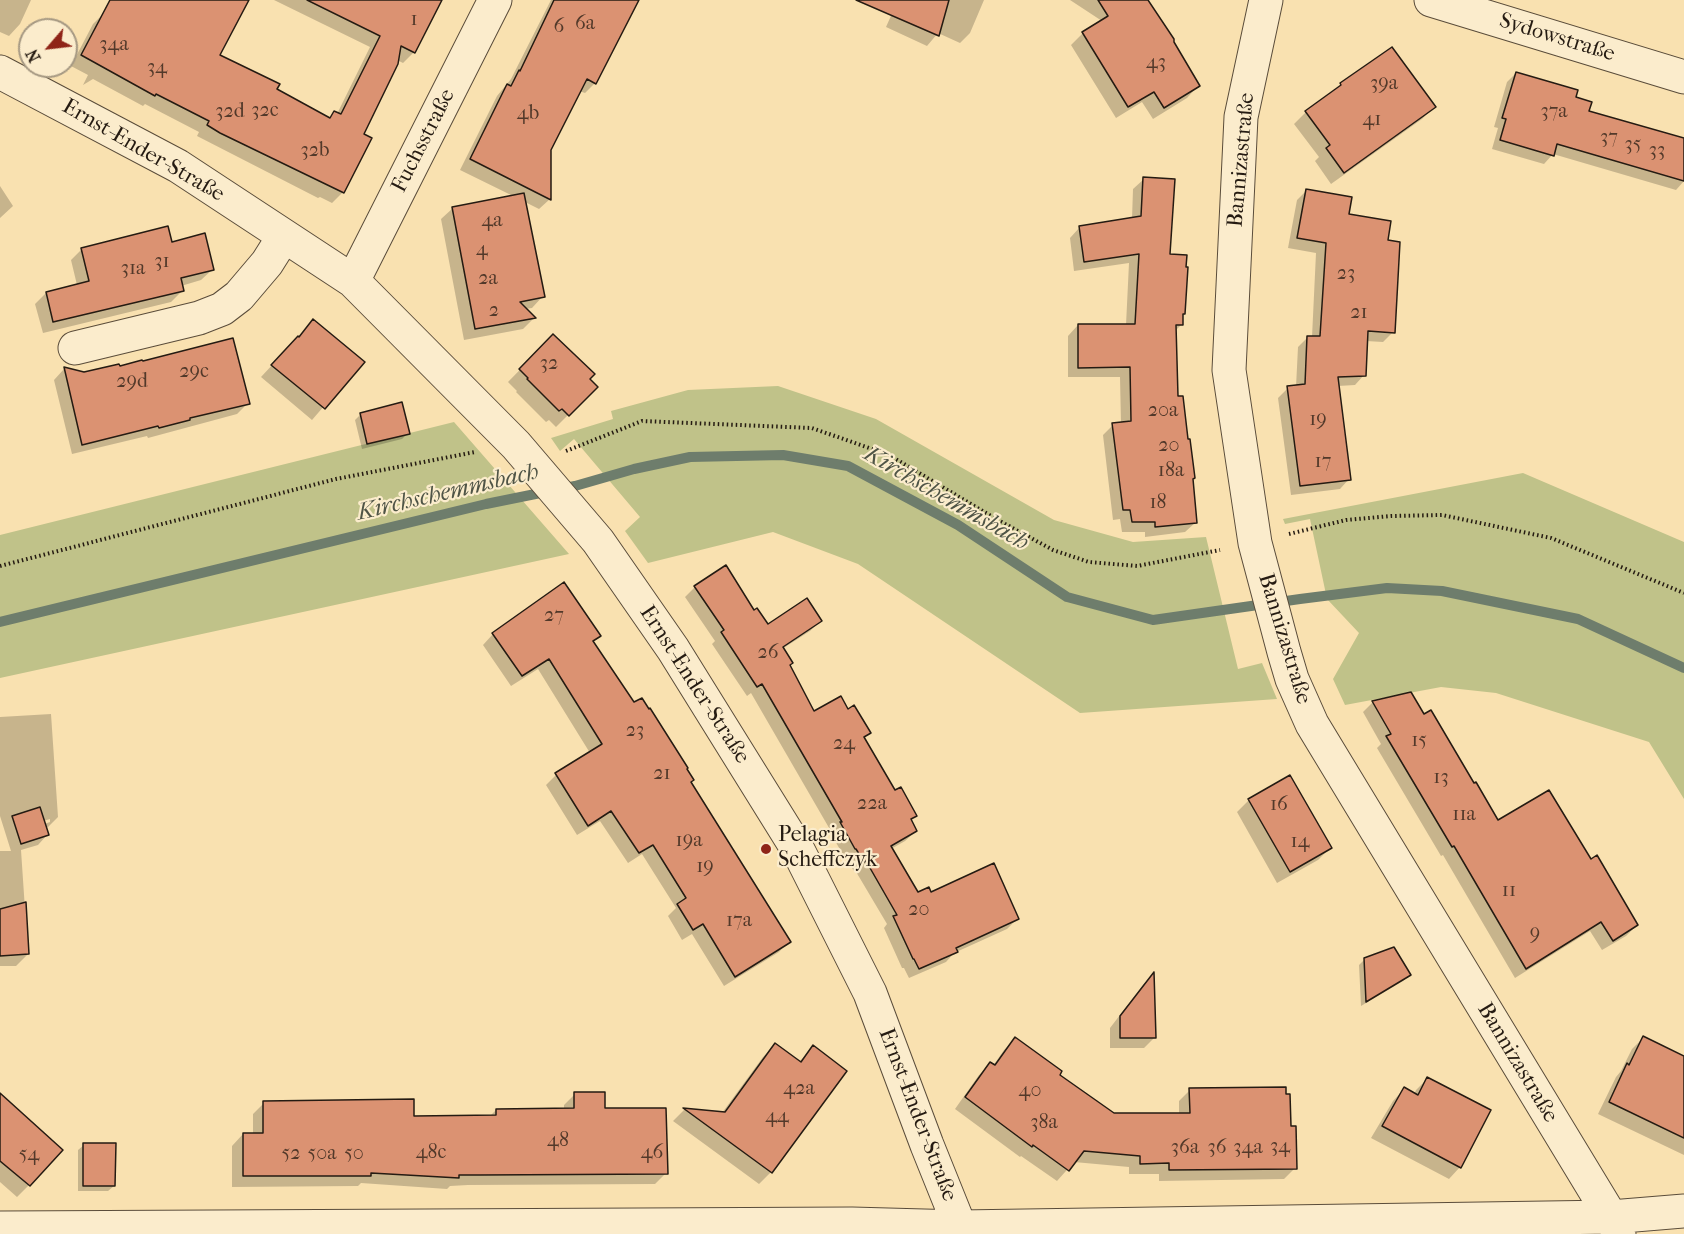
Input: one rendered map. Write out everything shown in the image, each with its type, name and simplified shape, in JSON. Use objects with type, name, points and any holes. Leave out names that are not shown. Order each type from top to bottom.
[{"type":"street","name":"Fuchsstraße","points":[[353,281],[495,0]]},
{"type":"street","name":"Bannizastraße","points":[[1266,0],[1241,117],[1229,370],[1255,543],[1284,652],[1292,679],[1312,724],[1615,1226]]},
{"type":"street","name":"Sydowstraße","points":[[1431,0],[1682,69]]},
{"type":"street","name":"Ernst-Ender-Straße","points":[[0,72],[178,166],[353,281],[524,453],[598,541],[673,649],[798,850],[870,993],[960,1231]]},
{"type":"street","points":[[75,348],[199,318],[222,309],[239,296],[267,262],[284,236]]},
{"type":"street","points":[[0,1228],[852,1224],[960,1231],[1615,1226],[1684,1211]]},
{"type":"path","points":[[0,566],[336,479],[524,453],[560,453],[642,421],[812,428],[889,455],[1053,550],[1089,562],[1137,566],[1255,543],[1346,520],[1442,515],[1551,538],[1684,593]]},
{"type":"green space","points":[[778,386],[876,419],[1054,520],[1133,542],[1206,537],[1238,669],[1262,663],[1277,699],[1080,713],[858,564],[773,532],[648,563],[625,531],[640,517],[574,439],[560,451],[551,438],[613,419],[611,411],[688,390]]},
{"type":"green space","points":[[454,422],[569,554],[0,678],[0,535]]},
{"type":"green space","points":[[1523,473],[1684,542],[1684,799],[1649,742],[1496,693],[1441,687],[1345,705],[1333,679],[1359,633],[1327,599],[1310,519],[1285,524],[1283,519]]},
{"type":"building","points":[[110,0],[249,0],[220,55],[280,84],[277,89],[330,118],[334,111],[341,114],[380,36],[307,0],[442,0],[415,53],[401,46],[398,64],[364,134],[372,138],[344,193],[220,133],[207,125],[209,121],[156,94],[155,96],[81,55]]},
{"type":"building","points":[[554,0],[639,0],[596,84],[587,79],[551,150],[551,200],[470,159],[507,84],[511,86],[520,71]]},
{"type":"building","points":[[856,0],[949,0],[939,36]]},
{"type":"building","points":[[1098,0],[1148,0],[1174,39],[1200,86],[1164,108],[1154,92],[1128,107],[1082,32],[1108,16]]},
{"type":"building","points":[[1392,47],[1436,107],[1344,173],[1326,148],[1330,145],[1305,111],[1341,85],[1340,83]]},
{"type":"building","points":[[1516,72],[1578,90],[1576,97],[1592,102],[1589,111],[1684,138],[1684,181],[1557,144],[1554,156],[1500,140],[1506,119],[1502,118]]},
{"type":"building","points":[[1143,177],[1175,179],[1170,254],[1187,255],[1185,314],[1183,314],[1183,325],[1176,325],[1178,396],[1183,396],[1188,439],[1190,439],[1197,523],[1155,527],[1155,522],[1132,522],[1130,510],[1123,510],[1112,423],[1131,421],[1130,367],[1078,368],[1078,324],[1135,324],[1139,254],[1084,262],[1079,226],[1141,216]]},
{"type":"building","points":[[1306,189],[1352,197],[1349,214],[1391,221],[1388,240],[1400,242],[1395,333],[1368,331],[1366,376],[1338,377],[1351,480],[1300,486],[1287,386],[1305,384],[1307,336],[1320,336],[1326,243],[1297,238]]},
{"type":"building","points":[[524,193],[545,297],[520,302],[536,318],[475,329],[452,207]]},
{"type":"building","points":[[168,226],[172,242],[205,233],[214,270],[181,278],[184,291],[53,322],[46,292],[89,281],[81,248]]},
{"type":"building","points":[[313,319],[365,362],[325,409],[271,365]]},
{"type":"building","points":[[553,334],[595,374],[590,379],[598,387],[569,416],[562,409],[559,411],[519,369]]},
{"type":"building","points":[[233,338],[250,404],[82,445],[64,367],[84,372],[119,364],[120,366]]},
{"type":"building","points":[[402,402],[410,434],[367,444],[360,413]]},
{"type":"building","points":[[726,565],[754,610],[757,608],[768,624],[807,598],[822,621],[783,647],[793,663],[790,665],[814,711],[841,696],[848,709],[854,705],[871,733],[864,737],[895,790],[901,787],[917,816],[911,819],[917,831],[891,846],[918,892],[929,887],[931,892],[994,863],[1019,919],[956,948],[958,952],[919,969],[893,916],[897,915],[866,861],[864,862],[855,849],[840,822],[842,822],[762,684],[757,687],[721,632],[724,630],[694,586]]},
{"type":"building","points":[[564,582],[601,636],[593,641],[634,702],[642,698],[650,708],[688,768],[694,780],[691,782],[791,942],[735,977],[703,924],[693,930],[677,904],[686,898],[653,845],[639,853],[611,811],[588,826],[555,773],[602,744],[549,659],[522,676],[492,633]]},
{"type":"building","points":[[1411,692],[1424,714],[1431,710],[1498,820],[1549,790],[1591,859],[1597,855],[1638,925],[1613,941],[1601,922],[1526,969],[1386,736],[1391,734],[1372,701]]},
{"type":"building","points":[[1290,775],[1332,848],[1290,872],[1248,799]]},
{"type":"building","points":[[40,807],[49,835],[21,844],[12,816]]},
{"type":"building","points":[[26,902],[29,954],[0,956],[0,909]]},
{"type":"building","points":[[1394,947],[1411,975],[1366,1002],[1364,958]]},
{"type":"building","points":[[1154,972],[1156,1038],[1120,1038],[1120,1016]]},
{"type":"building","points":[[1643,1036],[1684,1056],[1684,1138],[1609,1102],[1627,1063],[1629,1065]]},
{"type":"building","points":[[1015,1037],[1062,1071],[1060,1075],[1114,1113],[1190,1113],[1189,1088],[1286,1087],[1286,1094],[1290,1094],[1291,1126],[1296,1126],[1297,1169],[1169,1170],[1169,1163],[1140,1164],[1140,1156],[1084,1151],[1069,1171],[1033,1145],[1032,1147],[965,1097],[990,1062],[995,1065]]},
{"type":"building","points":[[775,1043],[801,1062],[813,1045],[847,1071],[772,1173],[683,1108],[725,1112]]},
{"type":"building","points":[[1427,1077],[1491,1110],[1461,1168],[1382,1126],[1404,1087],[1418,1095]]},
{"type":"building","points":[[574,1092],[605,1092],[605,1108],[666,1108],[668,1174],[459,1175],[459,1178],[371,1173],[371,1176],[243,1176],[243,1133],[263,1133],[263,1101],[414,1099],[414,1116],[496,1115],[496,1109],[574,1108]]},
{"type":"building","points":[[0,1093],[63,1150],[30,1186],[0,1161]]},
{"type":"building","points":[[83,1143],[116,1143],[115,1186],[83,1186]]},
{"type":"waterway","name":"Kirchschemmsbach","points":[[0,622],[690,457],[783,455],[848,466],[958,525],[1067,597],[1153,620],[1387,588],[1442,591],[1578,619],[1684,668]]},
{"type":"place","name":"Pelagia Scheffczyk","points":[[766,849]]}]
